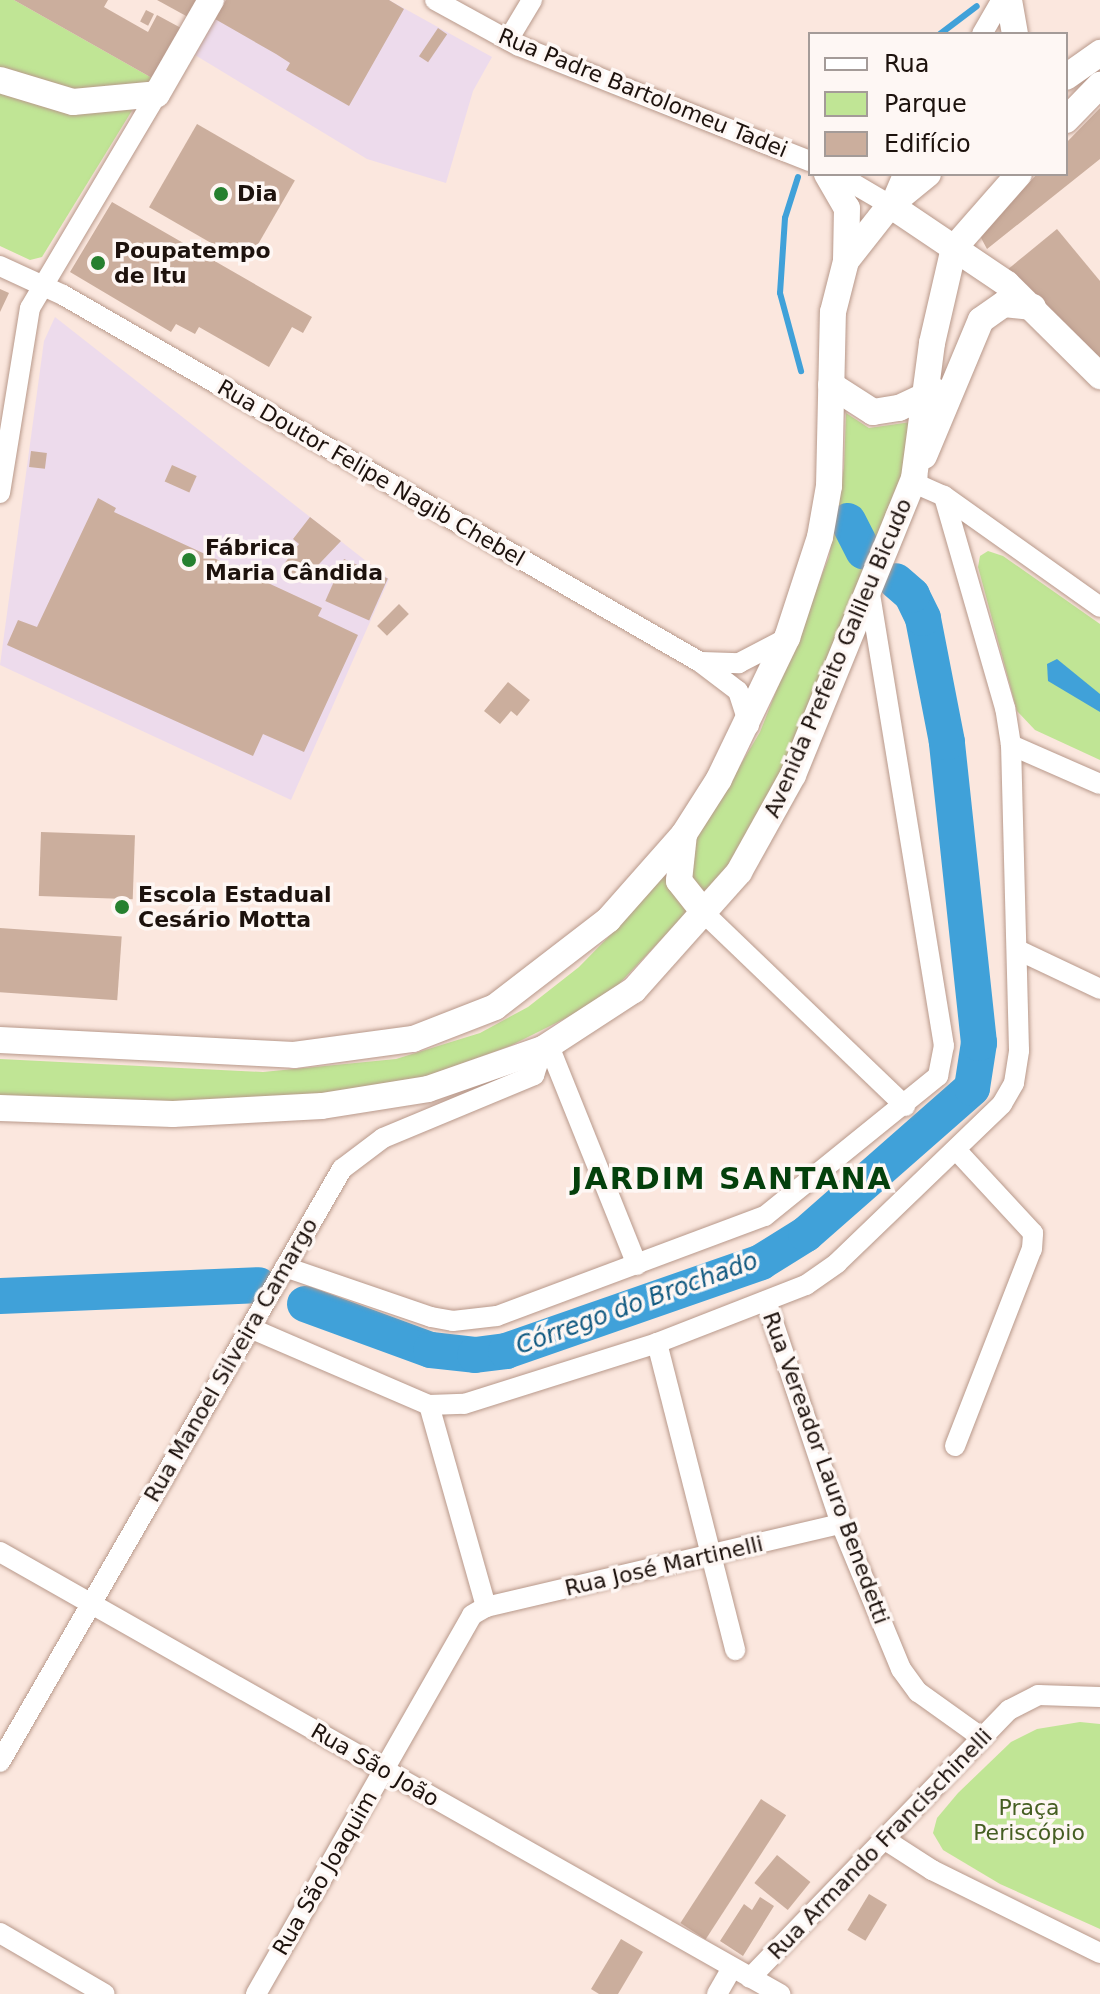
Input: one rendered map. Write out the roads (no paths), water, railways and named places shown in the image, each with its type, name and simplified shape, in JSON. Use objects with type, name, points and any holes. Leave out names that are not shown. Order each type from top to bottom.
[{"type":"main road","points":[[0,80],[73,102],[157,94],[211,0]]},
{"type":"main road","points":[[1009,0],[1015,32]]},
{"type":"main road","points":[[1068,118],[1100,85]]},
{"type":"main road","points":[[0,1040],[294,1055],[413,1039],[495,1007],[553,967],[628,899],[684,834],[749,725],[787,638],[820,537],[829,486],[833,312],[846,261],[847,208],[828,176]]},
{"type":"main road","points":[[846,261],[890,205],[926,176]]},
{"type":"main road","points":[[954,248],[1017,176]]},
{"type":"main road","points":[[890,205],[1033,307],[1100,376]]},
{"type":"main road","name":"Avenida Prefeito Galileu Bicudo","points":[[0,1108],[173,1114],[322,1106],[428,1089],[546,1047],[634,990],[706,915],[772,818],[870,592],[913,480],[924,399],[954,248]]},
{"type":"main road","points":[[913,480],[985,314],[1004,304],[1033,307]]},
{"type":"main road","points":[[831,385],[873,412],[924,399],[959,376]]},
{"type":"main road","points":[[684,834],[679,881],[706,915]]},
{"type":"street","name":"Rua Padre Bartolomeu Tadei","points":[[435,0],[508,40],[808,160]]},
{"type":"street","points":[[508,40],[532,0]]},
{"type":"street","points":[[983,32],[1002,0]]},
{"type":"street","points":[[0,493],[2,461],[27,320],[40,286],[157,94]]},
{"type":"street","points":[[840,176],[890,205],[902,176]]},
{"type":"street","name":"Rua Doutor Felipe Nagib Chebel","points":[[0,266],[700,662],[738,691],[749,725]]},
{"type":"street","points":[[913,480],[944,496],[1100,607]]},
{"type":"street","points":[[250,1328],[429,1405],[464,1404],[657,1343],[806,1285],[837,1263],[957,1151],[1002,1104],[1014,1083],[1019,1050],[1011,745],[1005,708],[944,496]]},
{"type":"street","points":[[285,1267],[453,1321],[497,1316],[765,1216],[905,1106],[938,1076],[944,1046],[870,592]]},
{"type":"street","name":"Rua Doutor Felipe Nagib Chebel","points":[[700,662],[739,663],[787,638]]},
{"type":"street","points":[[1011,745],[1100,784]]},
{"type":"street","points":[[706,915],[905,1106]]},
{"type":"street","points":[[1018,950],[1100,989]]},
{"type":"street","points":[[546,1047],[637,1265]]},
{"type":"street","name":"Rua Manoel Silveira Camargo","points":[[0,1762],[351,1158],[383,1138],[534,1075],[546,1047]]},
{"type":"street","points":[[955,1446],[1032,1249],[1033,1233],[957,1151]]},
{"type":"street","name":"Rua Vereador Lauro Benedetti","points":[[766,1301],[841,1524],[901,1669],[918,1692],[981,1737]]},
{"type":"street","points":[[657,1343],[735,1650]]},
{"type":"street","points":[[429,1405],[486,1607]]},
{"type":"street","name":"Rua José Martinelli","points":[[486,1607],[841,1524]]},
{"type":"street","name":"Rua São João","points":[[0,1552],[780,1994]]},
{"type":"street","name":"Rua São Joaquim","points":[[256,1994],[472,1615],[486,1607]]},
{"type":"street","name":"Rua Armando Francischinelli","points":[[750,1978],[887,1841],[1009,1710],[1038,1695],[1100,1697]]},
{"type":"street","points":[[887,1841],[932,1870],[1100,1953]]},
{"type":"street","points":[[0,1933],[105,1994]]},
{"type":"street","points":[[717,1994],[732,1968]]},
{"type":"water","points":[[1057,659],[1100,694],[1100,712],[1048,681],[1047,664]]},
{"type":"waterway","name":"Córrego do Brochado","points":[[943,32],[977,6]]},
{"type":"waterway","name":"Córrego do Brochado","points":[[798,177],[785,218],[780,293],[801,371]]},
{"type":"waterway","name":"Córrego do Brochado","points":[[848,521],[863,551]]},
{"type":"waterway","name":"Córrego do Brochado","points":[[305,1304],[431,1350],[475,1355],[506,1351],[761,1262],[806,1234],[972,1088],[979,1043],[947,742],[923,618],[912,595],[896,581]]},
{"type":"waterway","name":"Córrego do Brochado","points":[[0,1296],[259,1285]]},
{"type":"place","name":"Dia","points":[[221,194]]},
{"type":"place","name":"Poupatempo de Itu","points":[[98,263]]},
{"type":"place","name":"Fábrica Maria Cândida","points":[[189,560]]},
{"type":"place","name":"Escola Estadual Cesário Motta","points":[[122,907]]},
{"type":"district","name":"JARDIM SANTANA","points":[[732,1179]]},
{"type":"park label","name":"Praça Periscópio","points":[[1029,1820]]}]
